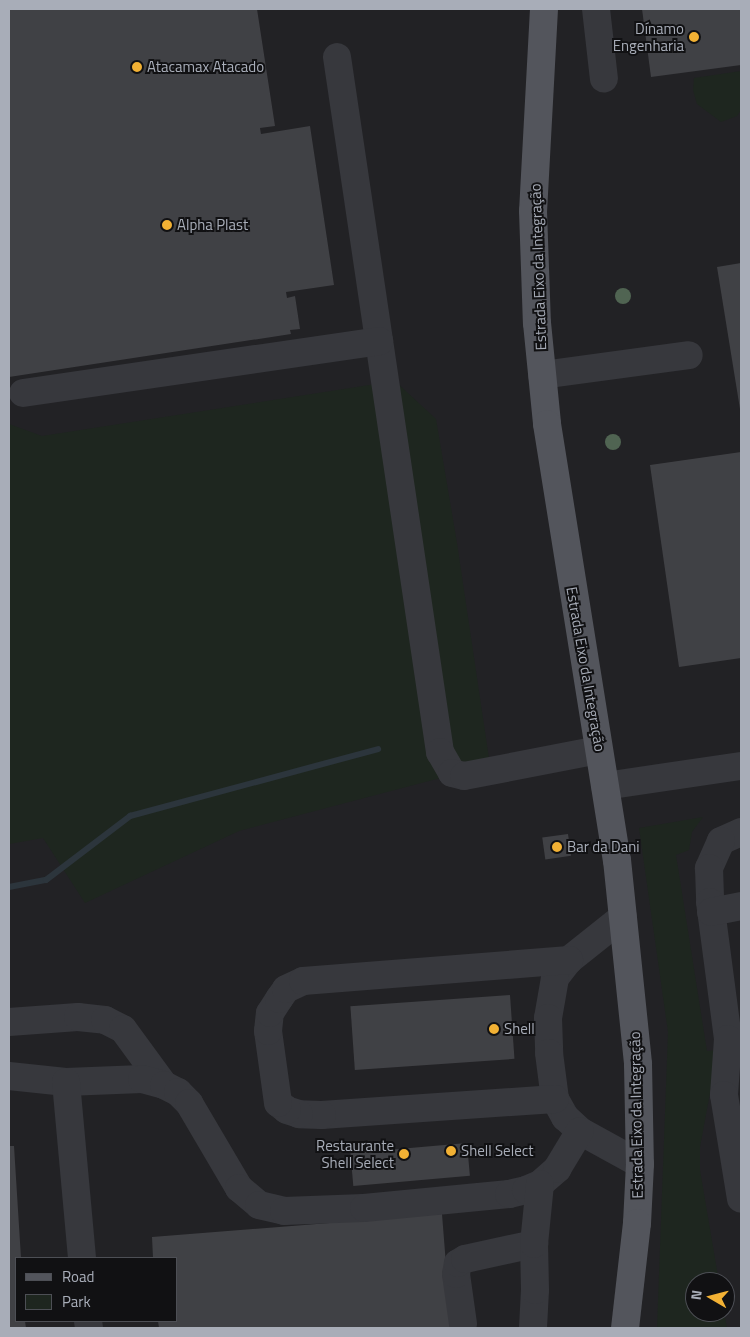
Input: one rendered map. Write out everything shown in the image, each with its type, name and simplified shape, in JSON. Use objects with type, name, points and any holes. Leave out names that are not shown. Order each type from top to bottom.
[{"type":"main road","name":"Estrada Eixo da Integração","points":[[544,9],[533,211],[537,323],[547,424],[568,566],[600,750],[623,917],[638,1064],[640,1164],[637,1224],[625,1328]]},
{"type":"street","points":[[596,9],[604,79]]},
{"type":"street","points":[[337,57],[440,752],[452,773],[458,776],[475,776],[600,750]]},
{"type":"street","points":[[23,393],[379,340]]},
{"type":"street","points":[[542,375],[576,372],[689,355]]},
{"type":"street","points":[[605,786],[741,766]]},
{"type":"street","points":[[741,832],[723,838],[711,859],[709,868],[711,912],[728,1039],[724,1095],[741,1199]]},
{"type":"street","points":[[711,912],[741,906]]},
{"type":"street","points":[[623,917],[569,960],[555,978],[548,1018],[549,1053],[555,1099],[565,1117],[580,1130],[640,1164]]},
{"type":"street","points":[[555,1099],[322,1115],[299,1114],[286,1110],[278,1103],[268,1031],[270,1013],[282,994],[286,989],[303,981],[569,960]]},
{"type":"street","points":[[9,1022],[78,1017],[105,1020],[123,1029],[164,1085]]},
{"type":"street","points":[[9,1076],[66,1082],[128,1078],[142,1079],[164,1085],[178,1092],[189,1103],[239,1188],[266,1208],[284,1211],[364,1208],[510,1194],[540,1184],[557,1169],[580,1130]]},
{"type":"street","points":[[66,1082],[82,1257]]},
{"type":"street","points":[[533,1328],[535,1290],[534,1244],[540,1184]]},
{"type":"street","points":[[463,1324],[456,1274],[458,1264],[465,1259],[534,1244]]},
{"type":"shaded area","points":[[9,9],[741,9],[741,1328],[9,1328]]},
{"type":"green space","points":[[741,71],[741,110],[737,116],[721,122],[697,104],[693,90],[694,78]]},
{"type":"green space","points":[[395,381],[436,419],[457,543],[490,765],[239,831],[85,903],[43,838],[9,844],[9,424],[42,436]]},
{"type":"green space","points":[[703,817],[692,832],[689,850],[676,855],[707,1051],[718,1050],[700,1147],[700,1170],[717,1272],[685,1272],[685,1322],[726,1322],[727,1328],[657,1328],[668,1032],[639,828]]},
{"type":"building","name":"Alpha Plast","points":[[9,9],[257,9],[275,126],[260,128],[261,134],[310,126],[334,285],[286,292],[287,298],[295,296],[300,329],[290,330],[291,334],[9,377]]},
{"type":"building","name":"Dínamo Engenharia","points":[[642,9],[741,9],[741,65],[651,77]]},
{"type":"building","points":[[741,263],[741,409],[740,409],[717,267]]},
{"type":"building","points":[[741,452],[741,658],[679,667],[650,465]]},
{"type":"building","name":"Bar da Dani","points":[[568,834],[571,856],[545,859],[542,838]]},
{"type":"building","points":[[510,995],[514,1059],[355,1070],[350,1006]]},
{"type":"building","points":[[467,1143],[470,1176],[353,1186],[350,1153]]},
{"type":"building","points":[[9,1146],[14,1146],[21,1257],[15,1257],[15,1322],[25,1322],[26,1328],[9,1328]]},
{"type":"building","points":[[442,1214],[451,1328],[159,1328],[158,1322],[178,1322],[178,1257],[153,1257],[152,1237]]},
{"type":"waterway","points":[[9,887],[46,880],[130,816],[378,749]]},
{"type":"place","name":"Dínamo Engenharia","points":[[694,37]]},
{"type":"place","name":"Atacamax Atacado","points":[[137,67]]},
{"type":"place","name":"Alpha Plast","points":[[167,225]]},
{"type":"place","name":"Bar da Dani","points":[[557,847]]},
{"type":"place","name":"Shell","points":[[494,1029]]},
{"type":"place","name":"Shell Select","points":[[451,1151]]},
{"type":"place","name":"Restaurante Shell Select","points":[[404,1154]]}]
